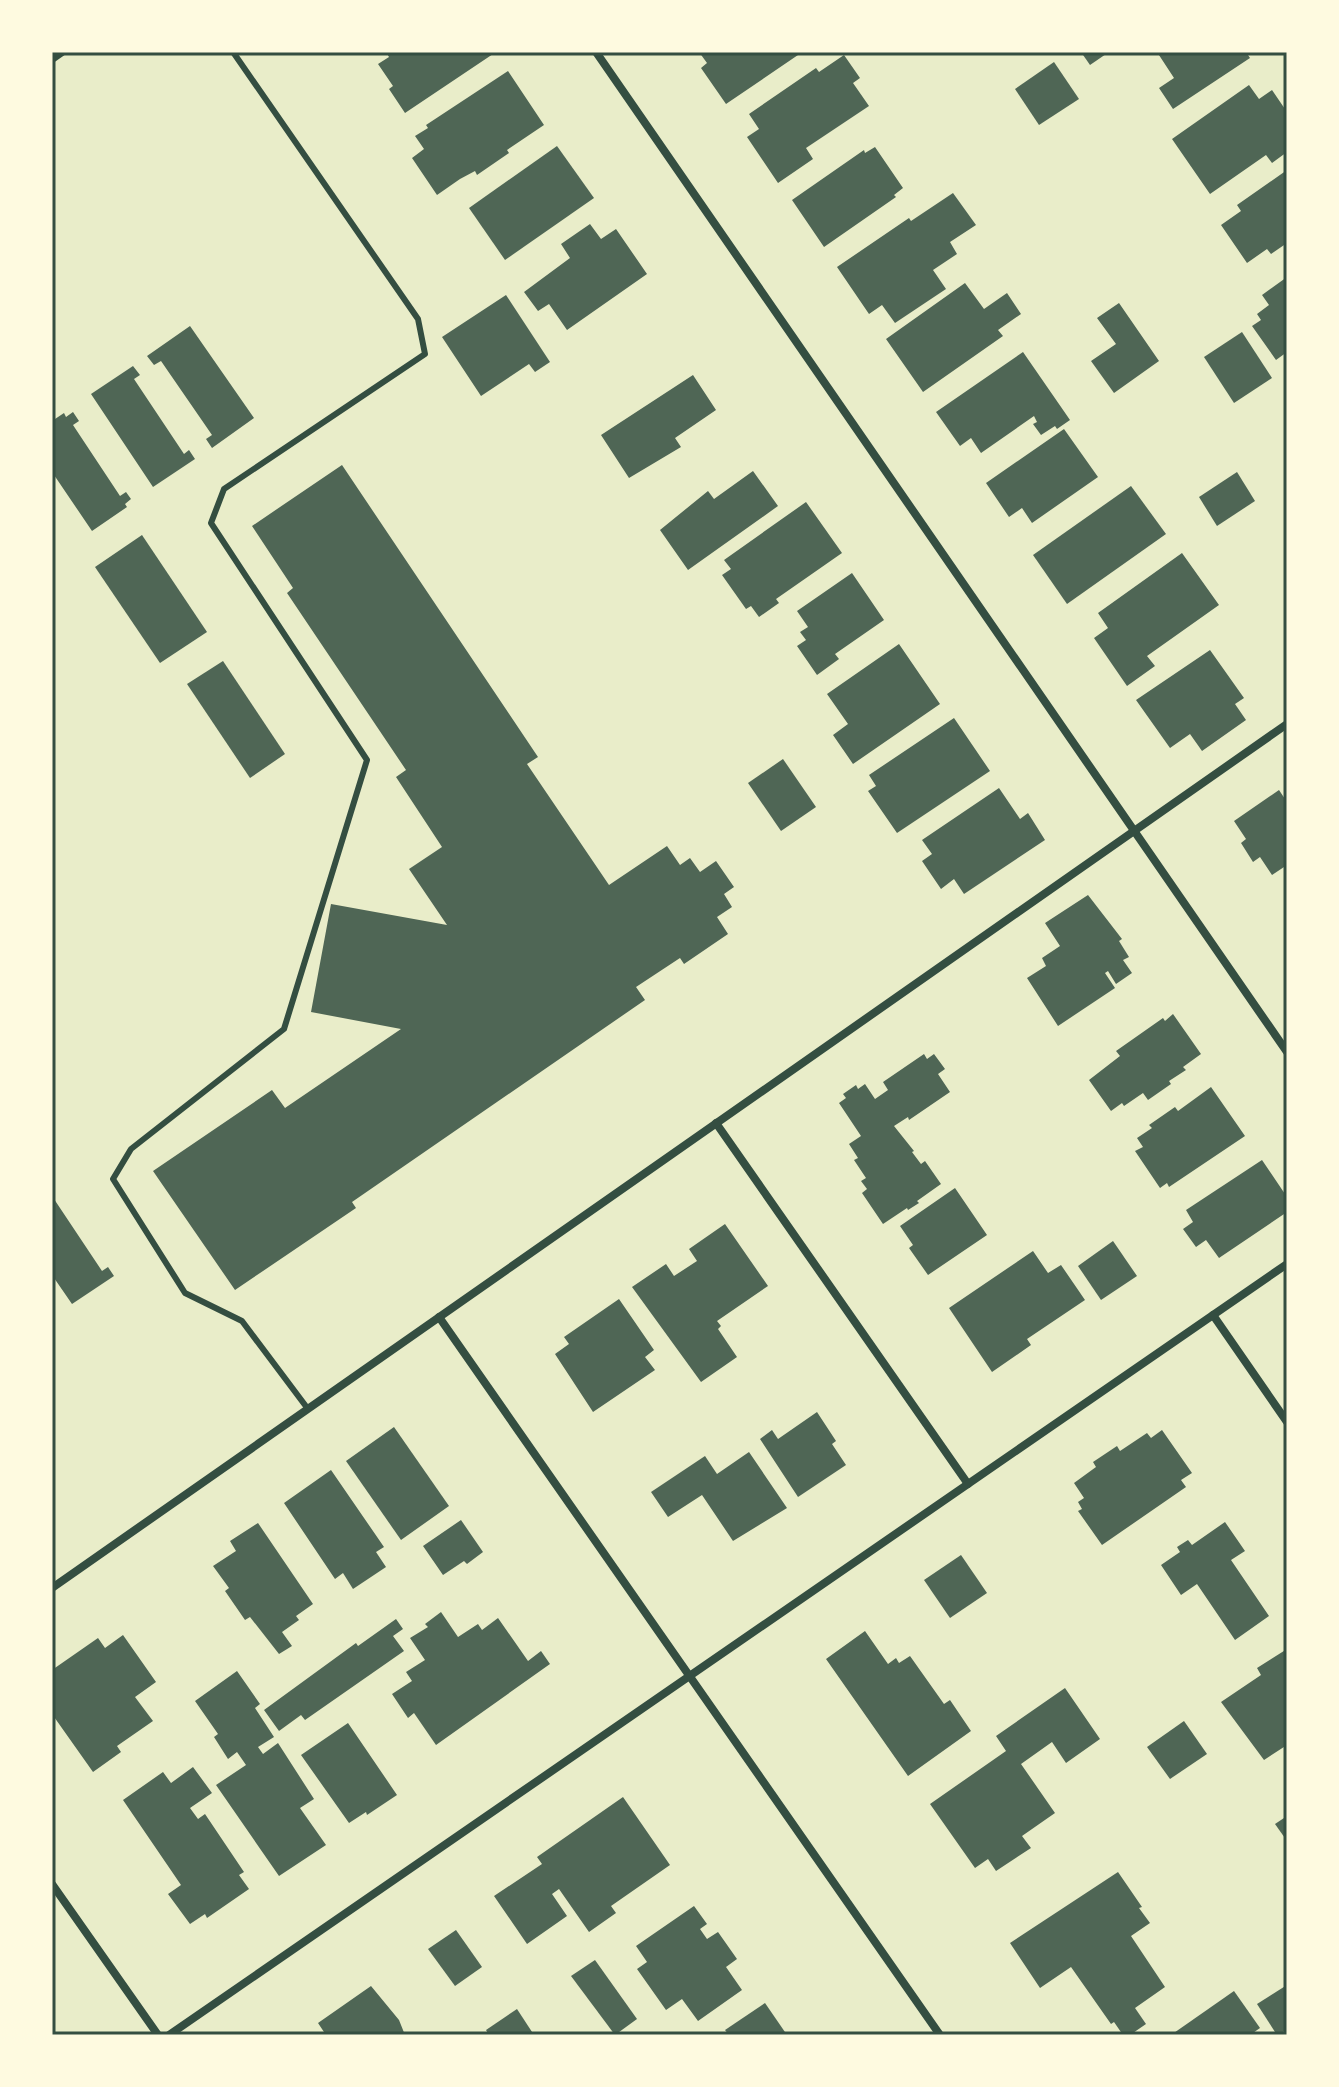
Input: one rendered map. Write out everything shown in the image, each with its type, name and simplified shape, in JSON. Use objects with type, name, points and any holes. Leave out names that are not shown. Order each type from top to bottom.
[{"type":"street","points":[[52,59],[62,52]]},
{"type":"street","points":[[596,52],[1287,1052]]},
{"type":"street","points":[[52,1588],[1287,724]]},
{"type":"street","points":[[716,1123],[968,1484]]},
{"type":"street","points":[[169,2035],[1287,1264]]},
{"type":"street","points":[[1213,1315],[1287,1422]]},
{"type":"street","points":[[439,1317],[940,2035]]},
{"type":"street","points":[[52,1884],[158,2035]]},
{"type":"lane","points":[[233,52],[418,319],[425,354],[224,489],[215,512],[211,523],[367,760],[284,1029],[131,1149],[113,1179],[185,1293],[242,1321],[308,1409]]},
{"type":"building","points":[[386,52],[496,52],[405,113],[389,89],[393,86],[378,64],[389,57]]},
{"type":"building","points":[[699,52],[795,52],[798,55],[726,104],[701,68],[707,63]]},
{"type":"building","points":[[1081,52],[1109,52],[1090,65]]},
{"type":"building","points":[[1157,52],[1246,52],[1250,58],[1173,109],[1159,88],[1174,78]]},
{"type":"building","points":[[844,55],[860,78],[853,83],[869,106],[806,148],[813,159],[778,183],[747,137],[759,129],[749,114],[816,68],[819,72]]},
{"type":"building","points":[[1054,62],[1079,99],[1039,125],[1015,89]]},
{"type":"building","points":[[508,71],[544,125],[477,175],[475,171],[437,195],[412,158],[424,149],[415,136],[428,128],[426,125]]},
{"type":"building","points":[[1249,85],[1259,99],[1272,90],[1287,112],[1287,152],[1272,163],[1266,155],[1210,194],[1172,139]]},
{"type":"building","points":[[557,146],[594,198],[505,260],[469,208]]},
{"type":"building","points":[[875,147],[903,188],[894,195],[896,197],[824,247],[792,200],[864,150],[865,153]]},
{"type":"building","points":[[1287,170],[1287,243],[1271,254],[1267,249],[1247,263],[1221,225],[1241,211],[1237,205]]},
{"type":"building","points":[[953,193],[976,225],[950,242],[957,254],[933,270],[946,289],[895,323],[882,305],[869,314],[837,267],[909,218],[911,221]]},
{"type":"building","points":[[590,224],[601,239],[616,229],[647,274],[567,330],[549,304],[538,311],[524,292],[570,258],[561,244]]},
{"type":"building","points":[[1287,277],[1287,352],[1276,360],[1252,326],[1261,320],[1257,314],[1269,305],[1262,295]]},
{"type":"building","points":[[965,283],[984,309],[1007,293],[1021,314],[998,330],[1003,336],[923,392],[886,339]]},
{"type":"building","points":[[506,295],[550,362],[535,372],[529,364],[481,396],[442,337]]},
{"type":"building","points":[[1119,303],[1159,361],[1114,393],[1091,361],[1116,344],[1097,318]]},
{"type":"building","points":[[190,326],[254,418],[212,448],[206,439],[212,435],[161,361],[154,365],[147,356]]},
{"type":"building","points":[[1242,332],[1272,378],[1234,403],[1204,357]]},
{"type":"building","points":[[1023,352],[1070,420],[1041,435],[1033,424],[1037,422],[1034,416],[981,453],[971,438],[960,446],[936,412]]},
{"type":"building","points":[[133,366],[140,375],[134,379],[184,454],[189,450],[195,459],[153,487],[91,394]]},
{"type":"building","points":[[693,375],[716,410],[675,438],[681,447],[629,478],[601,435]]},
{"type":"building","points":[[73,412],[79,421],[73,425],[120,496],[126,492],[131,499],[125,504],[127,507],[92,531],[52,472],[52,421],[64,413],[66,417]]},
{"type":"building","points":[[1064,429],[1098,477],[1032,523],[1022,508],[1009,517],[986,483]]},
{"type":"building","points":[[342,465],[538,757],[527,764],[609,885],[667,846],[680,865],[690,858],[700,872],[716,861],[734,887],[724,894],[732,907],[717,917],[728,934],[684,964],[680,958],[636,987],[645,1000],[352,1202],[356,1208],[235,1290],[153,1171],[272,1090],[285,1108],[401,1029],[311,1012],[331,904],[447,925],[409,869],[442,847],[396,777],[406,770],[287,593],[293,588],[252,526]]},
{"type":"building","points":[[753,471],[778,506],[688,570],[660,530],[708,491],[714,499]]},
{"type":"building","points":[[1237,472],[1255,501],[1217,526],[1199,497]]},
{"type":"building","points":[[1131,486],[1166,534],[1067,604],[1033,555]]},
{"type":"building","points":[[806,502],[842,553],[776,599],[779,603],[759,617],[751,606],[746,609],[722,575],[731,569],[724,560]]},
{"type":"building","points":[[142,535],[207,632],[160,663],[95,567]]},
{"type":"building","points":[[1182,553],[1219,605],[1147,656],[1155,666],[1127,686],[1094,638],[1108,628],[1098,613]]},
{"type":"building","points":[[852,573],[884,620],[835,654],[839,659],[817,675],[797,646],[806,640],[800,632],[808,627],[797,611]]},
{"type":"building","points":[[899,644],[940,704],[853,764],[833,735],[848,724],[827,694]]},
{"type":"building","points":[[1210,650],[1244,698],[1235,704],[1246,720],[1202,751],[1190,734],[1170,748],[1136,700]]},
{"type":"building","points":[[223,661],[285,754],[250,778],[187,684]]},
{"type":"building","points":[[954,718],[990,771],[897,833],[868,791],[876,786],[869,775]]},
{"type":"building","points":[[783,759],[816,807],[781,831],[748,783]]},
{"type":"building","points":[[999,788],[1020,819],[1028,813],[1045,840],[964,894],[954,879],[941,889],[922,861],[932,854],[922,840]]},
{"type":"building","points":[[1279,790],[1287,798],[1287,865],[1272,875],[1260,857],[1253,862],[1241,843],[1246,839],[1234,821]]},
{"type":"building","points":[[1088,895],[1122,939],[1119,941],[1129,957],[1123,960],[1132,973],[1116,984],[1108,971],[1105,973],[1115,988],[1058,1026],[1027,978],[1046,966],[1042,958],[1060,946],[1045,923]]},
{"type":"building","points":[[1173,1014],[1201,1054],[1183,1067],[1186,1070],[1169,1081],[1171,1084],[1148,1100],[1143,1093],[1111,1111],[1089,1080],[1120,1056],[1116,1051]]},
{"type":"building","points":[[924,1054],[927,1059],[934,1054],[945,1069],[938,1074],[950,1092],[909,1120],[908,1117],[894,1126],[921,1164],[925,1161],[941,1184],[917,1201],[919,1203],[883,1224],[862,1193],[867,1189],[861,1181],[866,1178],[854,1160],[858,1158],[849,1144],[861,1136],[839,1103],[846,1098],[843,1094],[856,1085],[858,1089],[865,1084],[875,1099],[888,1090],[883,1082]]},
{"type":"building","points":[[1211,1087],[1245,1136],[1169,1187],[1167,1183],[1160,1188],[1135,1151],[1143,1147],[1137,1138],[1152,1128],[1149,1125],[1175,1107],[1178,1111]]},
{"type":"building","points":[[1262,1160],[1287,1197],[1287,1212],[1219,1258],[1206,1240],[1196,1247],[1183,1229],[1193,1222],[1186,1210]]},
{"type":"building","points":[[955,1188],[987,1235],[928,1275],[909,1248],[913,1245],[900,1226]]},
{"type":"building","points":[[52,1196],[102,1271],[108,1267],[114,1276],[72,1304],[52,1275]]},
{"type":"building","points":[[725,1224],[768,1286],[717,1321],[721,1326],[718,1329],[737,1357],[701,1382],[632,1287],[666,1264],[674,1276],[697,1261],[689,1249]]},
{"type":"building","points":[[1113,1241],[1137,1276],[1101,1300],[1078,1266]]},
{"type":"building","points":[[1033,1251],[1048,1273],[1061,1265],[1085,1300],[1027,1339],[1031,1345],[992,1372],[949,1308]]},
{"type":"building","points":[[619,1299],[654,1350],[645,1357],[655,1370],[593,1412],[555,1354],[569,1344],[564,1337]]},
{"type":"building","points":[[817,1412],[836,1441],[832,1444],[846,1465],[798,1497],[760,1439],[772,1430],[778,1439]]},
{"type":"building","points":[[394,1427],[449,1506],[401,1540],[346,1461]]},
{"type":"building","points":[[1162,1430],[1192,1473],[1181,1480],[1186,1487],[1102,1545],[1078,1511],[1082,1509],[1078,1502],[1084,1498],[1074,1483],[1096,1467],[1093,1462],[1117,1446],[1120,1451],[1147,1433],[1151,1438]]},
{"type":"building","points":[[749,1452],[787,1508],[733,1541],[702,1495],[668,1517],[651,1492],[705,1456],[717,1474]]},
{"type":"building","points":[[331,1470],[384,1547],[376,1552],[386,1567],[353,1589],[343,1573],[335,1579],[284,1503]]},
{"type":"building","points":[[461,1520],[483,1552],[467,1564],[464,1561],[443,1575],[423,1546]]},
{"type":"building","points":[[1225,1522],[1245,1551],[1231,1560],[1269,1616],[1235,1640],[1197,1584],[1181,1595],[1161,1565],[1180,1552],[1177,1547],[1188,1540],[1192,1545]]},
{"type":"building","points":[[258,1523],[313,1604],[296,1616],[299,1620],[282,1632],[292,1646],[279,1654],[250,1617],[245,1620],[225,1591],[229,1588],[213,1566],[236,1551],[230,1541]]},
{"type":"building","points":[[961,1555],[987,1593],[950,1618],[924,1580]]},
{"type":"building","points":[[441,1612],[458,1637],[478,1624],[482,1630],[498,1618],[528,1661],[541,1651],[550,1664],[436,1745],[414,1713],[408,1718],[392,1694],[412,1681],[406,1672],[425,1660],[410,1638],[428,1627],[425,1624]]},
{"type":"building","points":[[396,1619],[403,1629],[393,1636],[404,1651],[305,1720],[301,1715],[279,1731],[264,1710],[356,1643],[358,1646]]},
{"type":"building","points":[[865,1631],[888,1664],[896,1658],[899,1663],[910,1656],[944,1704],[950,1700],[971,1731],[908,1776],[826,1659]]},
{"type":"building","points":[[123,1635],[156,1682],[135,1697],[153,1721],[117,1746],[121,1752],[93,1772],[52,1714],[52,1670],[98,1638],[105,1648]]},
{"type":"building","points":[[1287,1649],[1287,1745],[1264,1760],[1221,1702],[1261,1675],[1257,1668]]},
{"type":"building","points":[[237,1671],[260,1704],[255,1708],[274,1737],[258,1747],[263,1754],[278,1743],[314,1799],[300,1808],[326,1845],[279,1876],[216,1785],[246,1765],[237,1752],[228,1759],[214,1737],[218,1734],[195,1701]]},
{"type":"building","points":[[1065,1688],[1100,1739],[1066,1763],[1052,1742],[1021,1764],[1055,1813],[1022,1836],[1031,1848],[996,1871],[988,1859],[975,1868],[930,1804],[1006,1751],[996,1736]]},
{"type":"building","points":[[1184,1721],[1207,1754],[1170,1779],[1147,1747]]},
{"type":"building","points":[[348,1723],[397,1795],[349,1823],[301,1755]]},
{"type":"building","points":[[193,1767],[212,1793],[190,1808],[198,1819],[205,1814],[244,1872],[239,1875],[249,1889],[207,1918],[205,1914],[190,1924],[168,1894],[181,1885],[123,1800],[163,1772],[171,1783]]},
{"type":"building","points":[[623,1797],[670,1865],[611,1906],[616,1913],[589,1932],[559,1889],[552,1894],[567,1916],[527,1944],[494,1896],[542,1864],[537,1857]]},
{"type":"building","points":[[1287,1816],[1287,1841],[1275,1824]]},
{"type":"building","points":[[1118,1872],[1150,1923],[1131,1936],[1165,1987],[1135,2008],[1146,2024],[1130,2035],[1123,2035],[1114,2022],[1111,2024],[1071,1967],[1040,1988],[1010,1943]]},
{"type":"building","points":[[694,1906],[707,1924],[700,1929],[707,1939],[718,1932],[737,1959],[726,1967],[742,1990],[698,2021],[682,1999],[666,2010],[637,1969],[647,1962],[636,1946]]},
{"type":"building","points":[[456,1930],[482,1967],[455,1986],[428,1949]]},
{"type":"building","points":[[595,1960],[637,2019],[615,2035],[571,1976]]},
{"type":"building","points":[[1287,1985],[1287,2030],[1277,2035],[1257,2004]]},
{"type":"building","points":[[371,1986],[399,2020],[405,2035],[320,2035],[324,2032],[318,2023]]},
{"type":"building","points":[[1234,1991],[1260,2028],[1250,2035],[1171,2035]]},
{"type":"building","points":[[765,2003],[787,2035],[729,2035],[725,2030]]},
{"type":"building","points":[[517,2009],[534,2035],[489,2035],[486,2030]]}]
